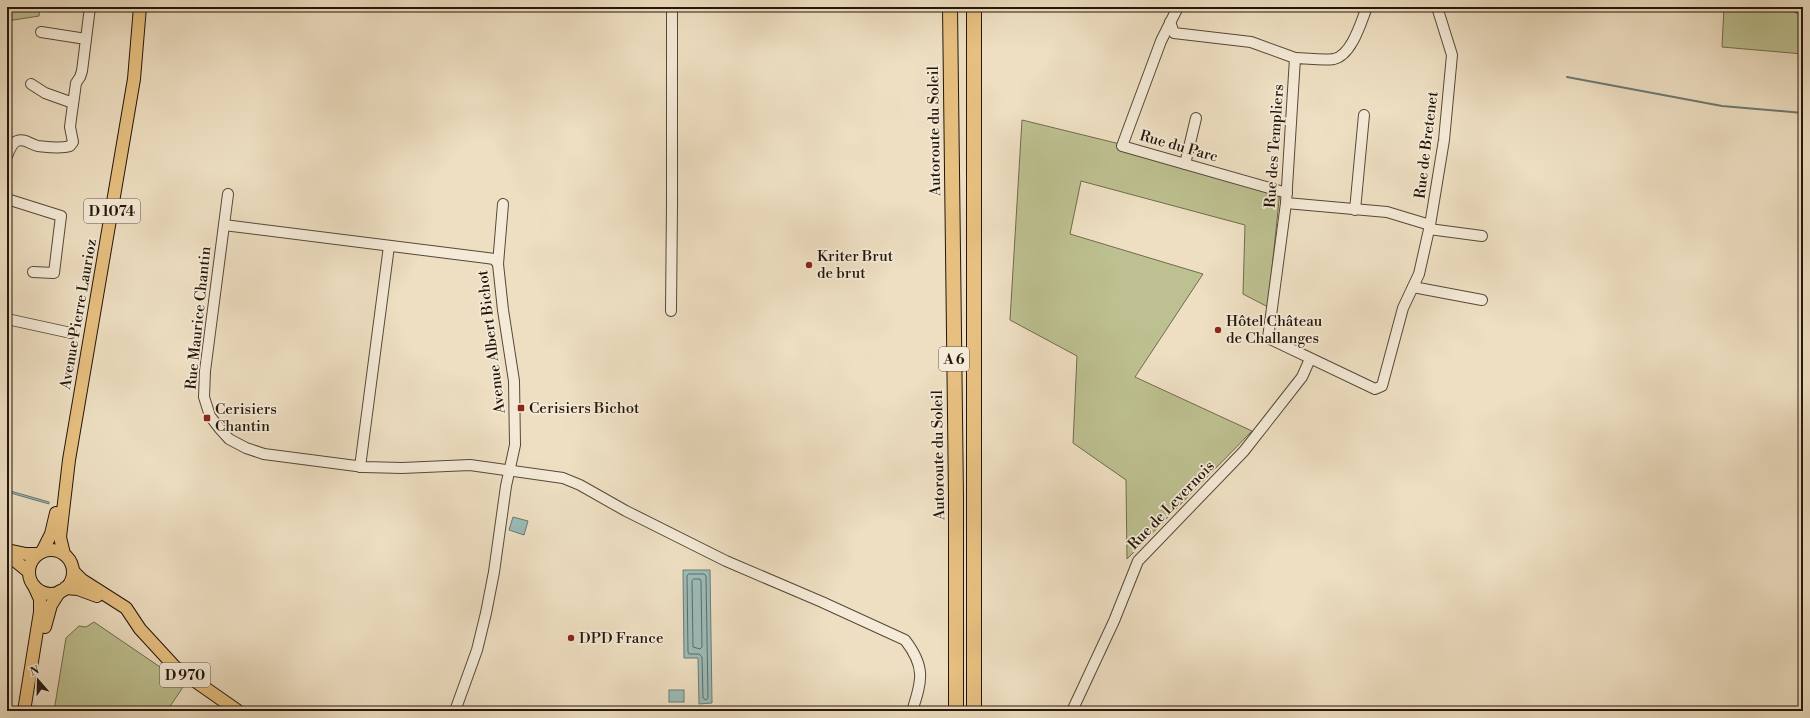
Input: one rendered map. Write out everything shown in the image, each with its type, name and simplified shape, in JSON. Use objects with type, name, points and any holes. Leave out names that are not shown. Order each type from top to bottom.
[{"type":"highway","name":"Autoroute du Soleil","points":[[950,7],[956,497],[956,711]]},
{"type":"highway","name":"A 6","points":[[974,7],[974,711]]},
{"type":"main road","name":"Avenue Pierre Laurioz","points":[[64,554],[60,537],[69,460],[134,79],[140,7]]},
{"type":"main road","name":"Avenue Pierre Laurioz","points":[[40,553],[49,538],[55,519],[61,483],[69,460]]},
{"type":"main road","points":[[7,550],[26,554],[40,553],[49,550],[57,551],[64,554],[70,562],[73,571],[71,580],[53,602],[45,622],[28,711]]},
{"type":"main road","points":[[24,711],[40,612],[40,599],[29,572],[30,564],[40,553]]},
{"type":"main road","points":[[7,554],[29,572]]},
{"type":"main road","name":"D 970","points":[[73,571],[82,580],[126,608],[140,629]]},
{"type":"main road","points":[[34,585],[43,592],[54,593],[63,590]]},
{"type":"main road","name":"D 970","points":[[63,590],[78,589],[96,596],[114,607],[140,629],[175,668],[238,711]]},
{"type":"street","points":[[7,156],[13,144],[17,141],[23,140],[38,146],[57,148],[70,146],[73,142],[70,127],[73,103],[76,83],[82,70],[90,7]]},
{"type":"street","points":[[671,311],[672,7]]},
{"type":"street","points":[[1178,7],[1170,22],[1174,33],[1251,42],[1296,58],[1334,59],[1344,53],[1352,42],[1366,7]]},
{"type":"street","name":"Rue de Bretenet","points":[[1310,359],[1375,389],[1382,386],[1403,308],[1419,274],[1430,227],[1444,140],[1452,55],[1437,7]]},
{"type":"street","points":[[1797,7],[1803,9]]},
{"type":"street","name":"Rue du Parc","points":[[1170,22],[1161,41],[1122,146],[1185,164],[1286,198],[1355,210],[1387,212],[1430,227],[1482,236]]},
{"type":"street","points":[[41,32],[86,39]]},
{"type":"street","name":"Rue des Templiers","points":[[1296,58],[1286,198],[1268,338],[1310,359]]},
{"type":"street","points":[[31,84],[45,93],[73,103]]},
{"type":"street","points":[[1355,210],[1364,115]]},
{"type":"street","points":[[1185,164],[1196,118]]},
{"type":"street","name":"Rue Maurice Chantin","points":[[228,194],[205,371],[204,397],[210,416],[220,430],[229,439],[246,448],[264,454],[360,467],[402,468],[470,465],[510,469],[563,478],[580,485],[626,511],[726,561],[906,640],[914,651],[920,670],[920,687],[912,711]]},
{"type":"street","points":[[7,200],[61,216],[54,272],[33,272]]},
{"type":"street","points":[[498,264],[503,204]]},
{"type":"street","name":"Avenue Albert Bichot","points":[[224,225],[487,258],[494,259],[498,264],[503,310],[514,381],[516,408],[515,444],[486,614],[477,650],[455,711]]},
{"type":"street","points":[[360,467],[389,246]]},
{"type":"street","points":[[1413,287],[1482,300]]},
{"type":"street","points":[[7,319],[71,334]]},
{"type":"street","name":"Rue de Levernois","points":[[1072,711],[1114,621],[1138,561],[1244,451],[1302,377],[1310,359]]},
{"type":"green space","points":[[7,7],[40,7],[39,16],[7,21]]},
{"type":"green space","points":[[1724,7],[1785,7],[1803,14],[1803,54],[1722,47]]},
{"type":"green space","points":[[1022,120],[1120,144],[1280,191],[1268,307],[1243,294],[1245,225],[1081,181],[1070,234],[1203,274],[1135,377],[1252,431],[1127,559],[1126,480],[1073,443],[1077,356],[1010,320]]},
{"type":"green space","points":[[94,622],[185,684],[167,711],[54,711],[66,638],[79,626],[86,627]]},
{"type":"water","points":[[7,490],[49,502],[49,504],[7,492]]},
{"type":"water","points":[[513,517],[528,521],[524,535],[509,530]]},
{"type":"water","points":[[683,570],[710,570],[712,703],[699,704],[698,658],[684,658]]},
{"type":"water","points":[[669,690],[684,690],[684,702],[669,702]]},
{"type":"waterway","points":[[1567,77],[1722,106],[1803,113]]},
{"type":"place","name":"Kriter Brut de brut","points":[[809,265]]},
{"type":"place","name":"Hôtel Château de Challanges","points":[[1218,330]]},
{"type":"place","name":"Cerisiers Bichot","points":[[521,408]]},
{"type":"place","name":"Cerisiers Chantin","points":[[207,418]]},
{"type":"place","name":"DPD France","points":[[571,638]]}]
